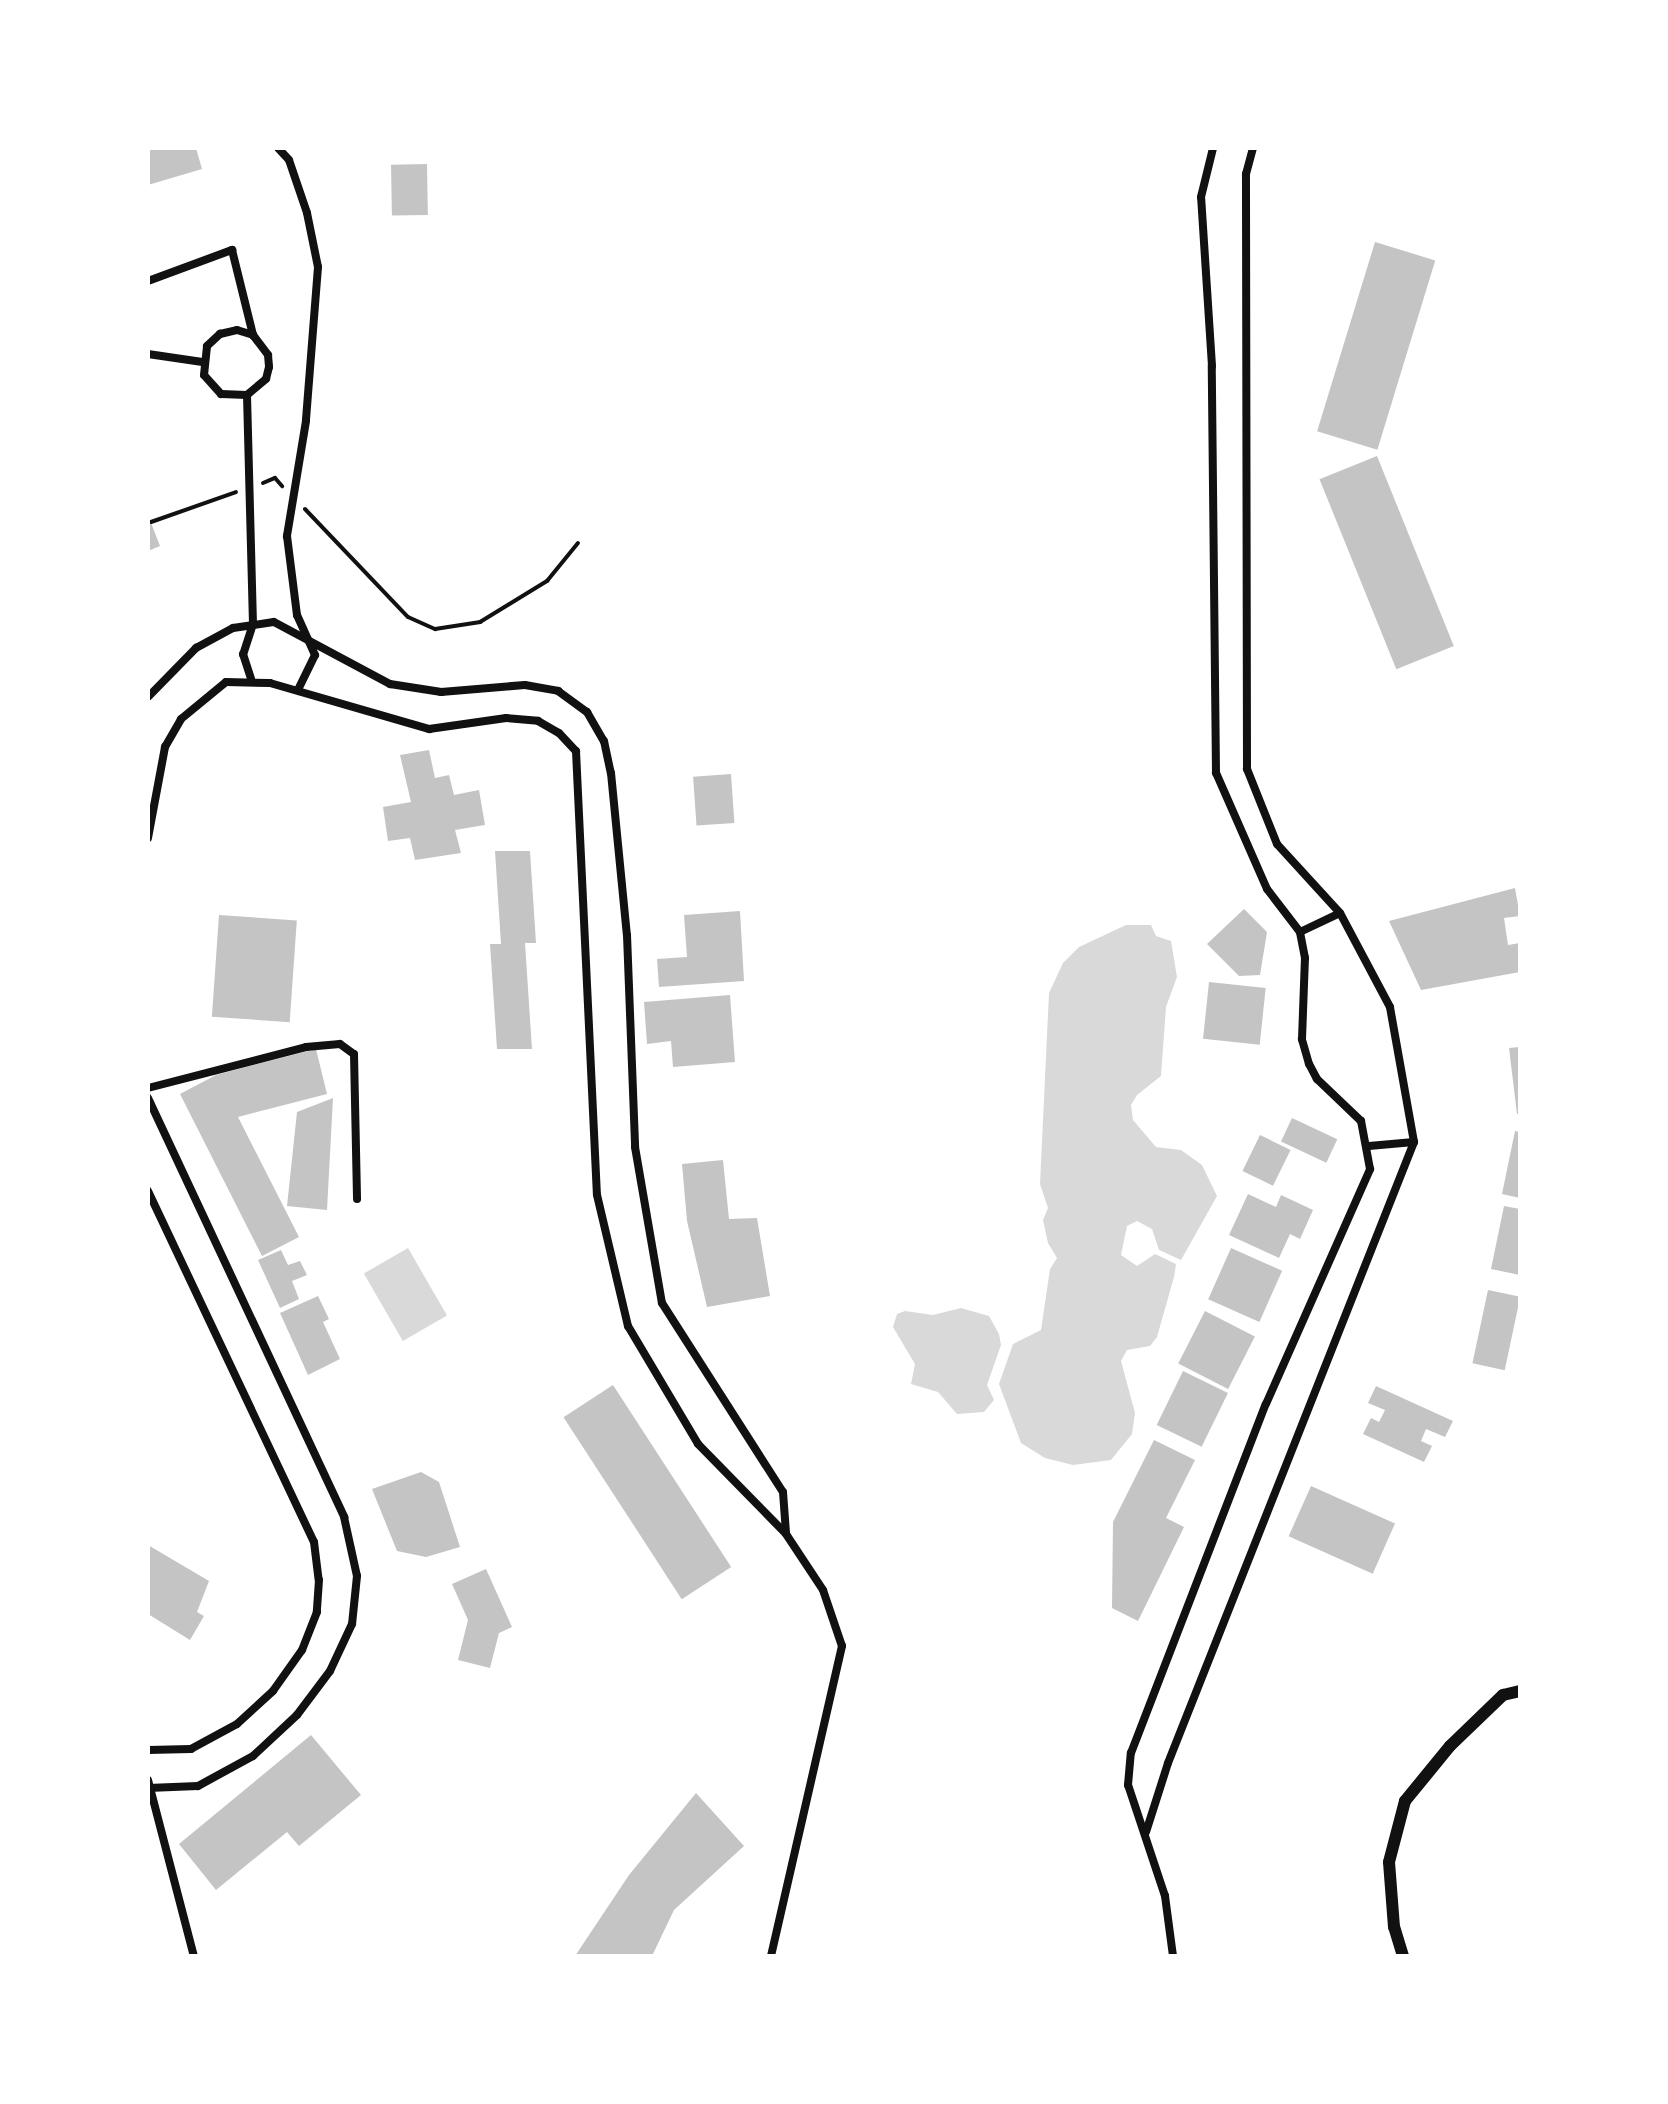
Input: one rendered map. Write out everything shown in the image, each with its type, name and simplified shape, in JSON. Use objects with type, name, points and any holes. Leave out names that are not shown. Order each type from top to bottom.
[{"type":"main road","points":[[1403,1956],[1394,1927],[1389,1862],[1405,1801],[1450,1746],[1503,1695],[1520,1691]]},
{"type":"street","points":[[278,148],[289,160],[307,213],[318,267],[306,421],[287,536],[297,615],[313,643],[314,666],[298,690]]},
{"type":"street","points":[[1173,1956],[1165,1896],[1128,1785],[1131,1753],[1266,1404],[1370,1169],[1369,1146],[1361,1121],[1317,1079],[1309,1064],[1302,1039],[1305,958],[1300,932],[1267,889],[1216,773],[1212,366],[1201,197],[1213,148]]},
{"type":"street","points":[[1145,1832],[1168,1763],[1414,1142],[1390,1007],[1340,913],[1277,844],[1247,769],[1246,174],[1253,148]]},
{"type":"street","points":[[148,281],[232,250],[253,335],[268,355],[269,367],[266,379],[247,395],[234,398],[210,387],[202,362],[207,346],[220,334],[237,330],[253,335]]},
{"type":"street","points":[[148,354],[202,362]]},
{"type":"street","points":[[247,395],[253,624],[243,654],[251,679]]},
{"type":"street","points":[[148,697],[196,648],[253,624],[291,626],[313,643],[390,684],[441,692],[525,685],[558,691],[587,712],[604,741],[627,935],[635,1147],[662,1303],[783,1492],[786,1534]]},
{"type":"street","points":[[148,838],[165,747],[181,719],[226,682],[251,679],[429,729],[506,718],[538,721],[559,733],[576,751],[597,1195],[628,1326],[698,1444],[786,1534],[823,1590],[842,1646],[771,1956]]},
{"type":"street","points":[[1300,932],[1340,913]]},
{"type":"street","points":[[148,1088],[306,1047],[340,1044],[354,1054],[357,1199]]},
{"type":"street","points":[[148,1098],[344,1517],[357,1576],[352,1624],[330,1671],[297,1715],[253,1756],[198,1786],[148,1788]]},
{"type":"street","points":[[1369,1146],[1414,1142]]},
{"type":"street","points":[[148,1191],[314,1542],[319,1580],[317,1612],[302,1650],[273,1691],[237,1724],[191,1749],[148,1750]]},
{"type":"street","points":[[148,1780],[194,1956]]},
{"type":"path","points":[[408,617],[435,629],[480,622],[547,581],[578,543]]},
{"type":"shaded area","points":[[1126,925],[1151,925],[1156,936],[1171,941],[1177,977],[1166,1007],[1161,1076],[1137,1095],[1131,1105],[1133,1120],[1156,1147],[1181,1150],[1202,1165],[1217,1196],[1181,1260],[1159,1250],[1152,1229],[1137,1221],[1127,1226],[1121,1255],[1137,1266],[1155,1254],[1176,1264],[1174,1277],[1157,1337],[1150,1346],[1127,1350],[1121,1361],[1135,1413],[1132,1434],[1111,1460],[1073,1465],[1045,1458],[1021,1443],[999,1384],[1013,1344],[1041,1330],[1050,1269],[1057,1258],[1048,1243],[1043,1220],[1048,1208],[1040,1184],[1049,993],[1063,963],[1079,947]]},
{"type":"shaded area","points":[[408,1248],[447,1316],[403,1341],[364,1274]]},
{"type":"shaded area","points":[[961,1308],[989,1316],[999,1334],[1001,1345],[987,1385],[994,1400],[984,1412],[957,1414],[938,1392],[911,1384],[915,1364],[893,1327],[897,1314],[905,1311],[933,1315]]},
{"type":"building","points":[[148,148],[196,148],[202,169],[148,185]]},
{"type":"building","points":[[427,164],[428,215],[392,216],[391,165]]},
{"type":"building","points":[[1375,242],[1435,260],[1377,450],[1317,431]]},
{"type":"building","points":[[1377,456],[1454,646],[1396,669],[1320,479]]},
{"type":"building","points":[[148,515],[160,546],[148,551]]},
{"type":"building","points":[[429,750],[435,778],[449,775],[454,795],[479,790],[485,825],[455,830],[461,853],[415,860],[410,838],[388,841],[383,807],[411,802],[400,755]]},
{"type":"building","points":[[731,774],[734,823],[697,826],[693,777]]},
{"type":"building","points":[[495,851],[530,851],[536,943],[525,943],[532,1049],[497,1049],[490,944],[501,944]]},
{"type":"building","points":[[1515,888],[1520,916],[1504,918],[1508,945],[1520,943],[1520,972],[1421,990],[1389,921]]},
{"type":"building","points":[[1244,909],[1267,932],[1260,975],[1239,976],[1207,944]]},
{"type":"building","points":[[740,911],[744,981],[659,987],[657,959],[687,957],[684,915]]},
{"type":"building","points":[[219,915],[297,920],[290,1022],[212,1017]]},
{"type":"building","points":[[1209,982],[1266,988],[1260,1045],[1203,1039]]},
{"type":"building","points":[[730,995],[735,1062],[673,1067],[671,1041],[647,1044],[644,1002]]},
{"type":"building","points":[[1520,1047],[1520,1114],[1517,1114],[1509,1048]]},
{"type":"building","points":[[316,1049],[327,1094],[238,1117],[299,1237],[262,1256],[180,1094],[216,1075]]},
{"type":"building","points":[[333,1098],[327,1210],[287,1206],[297,1112]]},
{"type":"building","points":[[1292,1118],[1337,1139],[1326,1163],[1281,1142]]},
{"type":"building","points":[[1515,1131],[1520,1132],[1520,1198],[1502,1194]]},
{"type":"building","points":[[1260,1135],[1291,1150],[1273,1186],[1242,1171]]},
{"type":"building","points":[[723,1160],[729,1219],[757,1218],[770,1296],[707,1307],[687,1221],[682,1164]]},
{"type":"building","points":[[1248,1194],[1276,1207],[1281,1195],[1313,1210],[1300,1239],[1290,1234],[1279,1258],[1229,1235]]},
{"type":"building","points":[[1504,1206],[1520,1209],[1520,1275],[1491,1269]]},
{"type":"building","points":[[1231,1248],[1282,1271],[1259,1322],[1208,1299]]},
{"type":"building","points":[[281,1250],[288,1265],[300,1261],[307,1275],[292,1281],[299,1299],[280,1308],[258,1260]]},
{"type":"building","points":[[1488,1290],[1520,1297],[1505,1370],[1472,1363]]},
{"type":"building","points":[[318,1296],[329,1319],[323,1322],[340,1359],[308,1375],[280,1313]]},
{"type":"building","points":[[1205,1311],[1255,1336],[1228,1389],[1178,1364]]},
{"type":"building","points":[[1183,1371],[1228,1393],[1202,1447],[1157,1425]]},
{"type":"building","points":[[613,1385],[731,1567],[682,1599],[564,1417]]},
{"type":"building","points":[[1376,1386],[1453,1421],[1445,1437],[1426,1429],[1421,1441],[1432,1446],[1424,1462],[1363,1434],[1371,1418],[1379,1422],[1385,1410],[1368,1403]]},
{"type":"building","points":[[1154,1440],[1195,1460],[1166,1518],[1184,1527],[1138,1621],[1112,1608],[1113,1522]]},
{"type":"building","points":[[421,1472],[439,1482],[460,1547],[426,1557],[397,1551],[372,1489]]},
{"type":"building","points":[[1311,1486],[1395,1523],[1373,1574],[1289,1536]]},
{"type":"building","points":[[148,1545],[209,1581],[197,1612],[204,1616],[190,1640],[148,1614]]},
{"type":"building","points":[[486,1569],[512,1627],[499,1633],[490,1668],[458,1660],[468,1620],[452,1584]]},
{"type":"building","points":[[311,1735],[361,1795],[299,1846],[287,1832],[216,1890],[179,1844]]},
{"type":"building","points":[[696,1793],[744,1846],[674,1910],[652,1956],[575,1956],[629,1875]]}]
